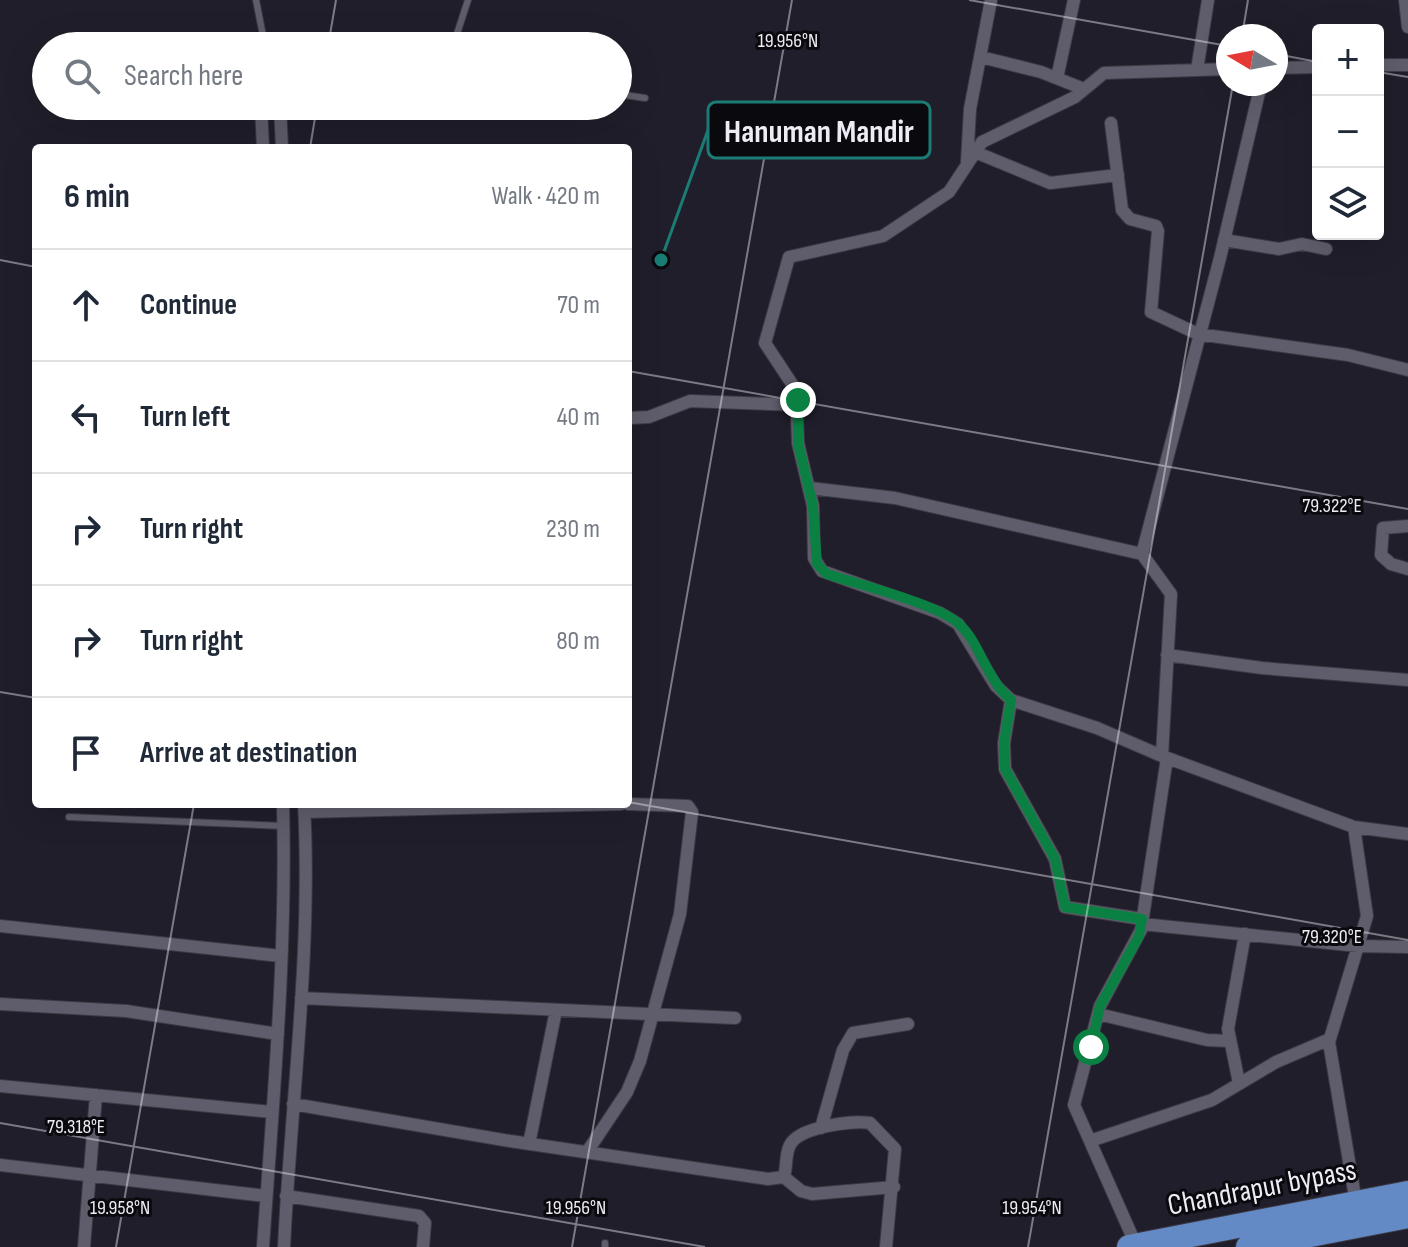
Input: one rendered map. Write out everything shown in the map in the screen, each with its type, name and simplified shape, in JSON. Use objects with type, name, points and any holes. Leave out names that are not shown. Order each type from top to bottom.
[{"type":"highway","name":"Chandrapur bypass","points":[[1132,1246],[1408,1193]]},
{"type":"highway","name":"Chandrapur bypass","points":[[1248,1247],[1408,1216]]},
{"type":"street","points":[[967,165],[970,109],[991,0]]},
{"type":"street","points":[[1057,78],[1074,0]]},
{"type":"street","points":[[1197,70],[1208,0]]},
{"type":"street","points":[[1406,1],[1408,27]]},
{"type":"street","points":[[981,57],[1057,78],[1084,89]]},
{"type":"street","points":[[1384,65],[1408,65]]},
{"type":"street","points":[[1288,68],[1312,67]]},
{"type":"street","points":[[1216,69],[1104,73],[1084,89],[982,142],[949,192],[883,236],[789,257],[765,343],[796,390],[799,405],[798,443],[810,488],[814,558],[822,571],[940,613],[958,624],[996,686],[1011,700],[1097,728],[1165,757],[1354,827],[1408,834]]},
{"type":"street","points":[[1142,554],[1258,96]]},
{"type":"street","points":[[262,120],[263,144]]},
{"type":"street","points":[[281,120],[282,144]]},
{"type":"street","points":[[1111,123],[1125,216],[1156,226],[1158,231],[1149,310],[1198,334],[1348,355],[1408,370]]},
{"type":"street","points":[[975,152],[1050,183],[1118,175]]},
{"type":"street","points":[[1224,240],[1279,249],[1302,244],[1326,249]]},
{"type":"street","points":[[632,418],[642,419],[690,401],[799,405]]},
{"type":"street","points":[[810,488],[895,498],[1142,554],[1171,594],[1165,757],[1142,922],[1098,1014],[1074,1105],[1132,1246]]},
{"type":"street","points":[[1408,526],[1383,528],[1381,546],[1383,560],[1408,569]]},
{"type":"street","points":[[1167,655],[1262,668],[1408,680]]},
{"type":"street","points":[[1011,700],[1004,743],[1005,769],[1055,859],[1065,907],[1142,922],[1358,946],[1408,947]]},
{"type":"street","points":[[587,1152],[627,1092],[680,914],[692,812],[682,803],[632,804]]},
{"type":"street","points":[[263,1247],[278,1034],[283,808]]},
{"type":"street","points":[[284,1247],[301,998],[307,858],[305,808]]},
{"type":"street","points":[[1354,827],[1367,916],[1330,1039],[1356,1203]]},
{"type":"street","points":[[0,926],[281,956]]},
{"type":"street","points":[[1239,1083],[1229,1041],[1229,1018],[1245,934]]},
{"type":"street","points":[[301,998],[735,1018]]},
{"type":"street","points":[[0,1004],[126,1011],[278,1034]]},
{"type":"street","points":[[529,1144],[556,1010]]},
{"type":"street","points":[[1098,1014],[1207,1040],[1229,1041]]},
{"type":"street","points":[[821,1128],[843,1050],[853,1033],[908,1024]]},
{"type":"street","points":[[1090,1141],[1203,1104],[1290,1055],[1330,1039]]},
{"type":"street","points":[[0,1086],[272,1112]]},
{"type":"street","points":[[84,1247],[96,1095]]},
{"type":"street","points":[[293,1104],[529,1144],[768,1179],[784,1177],[801,1191],[812,1194],[894,1187]]},
{"type":"street","points":[[784,1177],[790,1143],[821,1128],[864,1122],[875,1127],[895,1149],[894,1187],[886,1247]]},
{"type":"street","points":[[0,1165],[266,1196]]},
{"type":"street","points":[[286,1196],[419,1216],[425,1223],[423,1247]]},
{"type":"lane","points":[[256,0],[262,32]]},
{"type":"lane","points":[[458,32],[468,0]]},
{"type":"lane","points":[[632,96],[645,98]]},
{"type":"lane","points":[[69,817],[284,826]]},
{"type":"place","name":"Hanuman Mandir","points":[[661,260]]},
{"type":"route","points":[[798,400],[798,443],[813,506],[814,558],[817,564],[827,574],[940,613],[958,624],[969,637],[996,686],[1011,700],[1004,743],[1005,769],[1011,785],[1055,859],[1065,907],[1072,911],[1142,919],[1139,936],[1100,1006],[1091,1047]]}]
